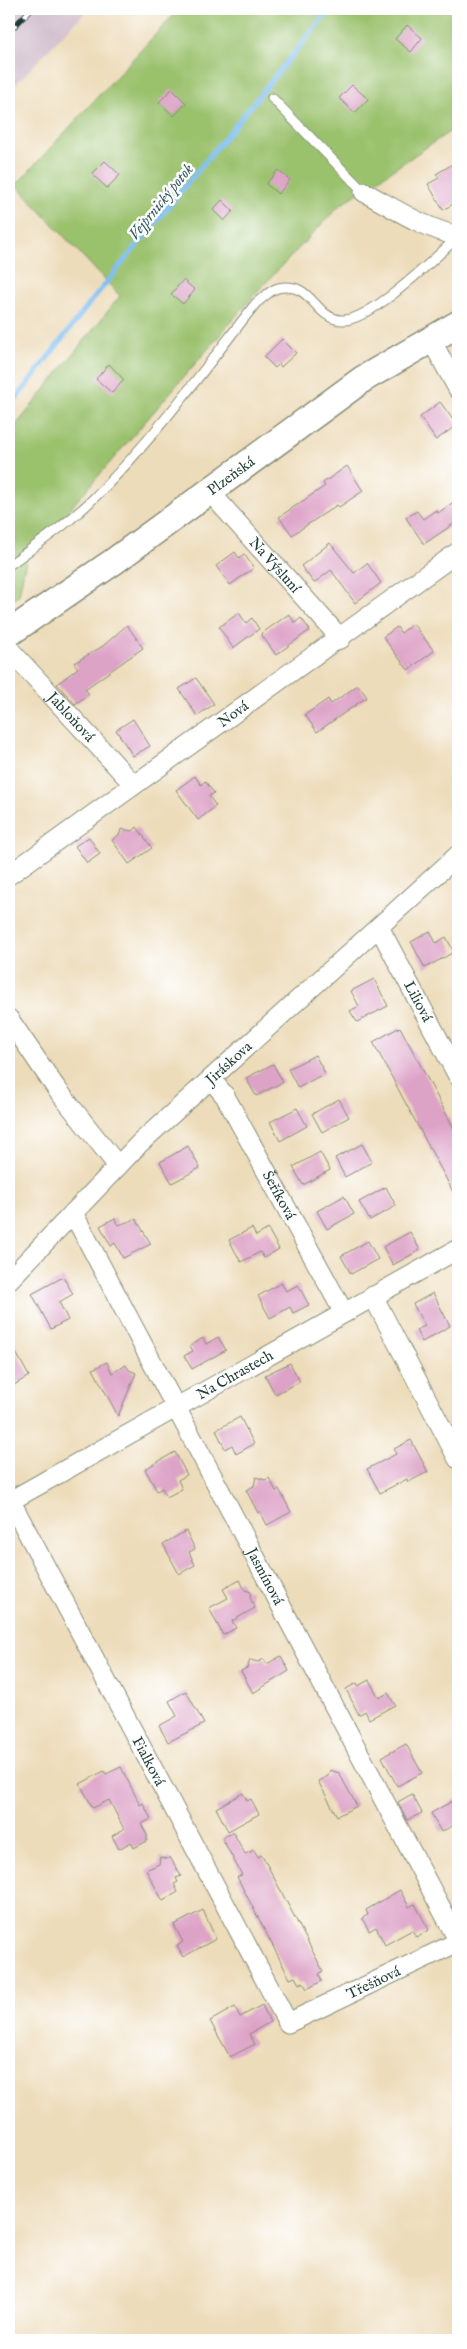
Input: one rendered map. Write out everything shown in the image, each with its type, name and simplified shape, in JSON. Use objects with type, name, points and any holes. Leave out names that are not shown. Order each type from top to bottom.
[{"type":"main road","name":"Plzeňská","points":[[9,633],[113,562],[363,379],[430,338],[458,324]]},
{"type":"street","points":[[364,192],[419,223],[440,232],[458,236]]},
{"type":"street","points":[[430,338],[458,390]]},
{"type":"street","name":"Na Výsluní","points":[[209,491],[341,639]]},
{"type":"street","name":"Nová","points":[[9,874],[341,639],[458,552]]},
{"type":"street","name":"Jabloňová","points":[[9,649],[134,785]]},
{"type":"street","name":"Jiráskova","points":[[9,1280],[140,1143],[458,855]]},
{"type":"street","name":"Liliová","points":[[379,927],[458,1076]]},
{"type":"street","points":[[9,1019],[56,1088],[118,1166]]},
{"type":"street","name":"Šeříková","points":[[211,1079],[225,1096],[344,1313]]},
{"type":"street","name":"Jasmínová","points":[[73,1213],[458,1941]]},
{"type":"street","name":"Na Chrastech","points":[[9,1500],[458,1249]]},
{"type":"street","points":[[373,1296],[458,1459]]},
{"type":"street","name":"Fialková","points":[[9,1500],[288,2023]]},
{"type":"street","name":"Třešňová","points":[[288,2023],[458,1941]]},
{"type":"lane","points":[[272,98],[364,192]]},
{"type":"lane","points":[[9,565],[54,532],[98,495],[151,436],[256,303],[276,288],[303,290],[327,316],[342,320],[352,319],[365,314],[380,303],[429,264],[458,236]]},
{"type":"shaded area","points":[[9,9],[88,9],[9,91]]},
{"type":"green space","points":[[179,9],[458,9],[458,126],[339,206],[257,292],[26,560],[19,595],[9,603],[9,434],[120,296],[16,185]]},
{"type":"building","points":[[407,25],[422,38],[411,52],[395,39]]},
{"type":"building","points":[[352,85],[368,99],[355,113],[339,98]]},
{"type":"building","points":[[172,89],[186,103],[174,116],[159,102]]},
{"type":"building","points":[[105,161],[120,175],[107,188],[92,174]]},
{"type":"building","points":[[458,161],[458,201],[443,210],[428,184],[439,178],[436,174]]},
{"type":"building","points":[[278,170],[290,180],[278,194],[266,184]]},
{"type":"building","points":[[222,200],[233,211],[224,221],[213,210]]},
{"type":"building","points":[[183,280],[195,290],[183,304],[171,294]]},
{"type":"building","points":[[282,339],[296,353],[281,367],[279,364],[275,368],[264,357]]},
{"type":"building","points":[[109,364],[124,380],[112,393],[96,379]]},
{"type":"building","points":[[440,402],[457,425],[436,440],[420,417]]},
{"type":"building","points":[[347,466],[363,491],[339,507],[337,505],[292,535],[279,517],[325,486],[323,483]]},
{"type":"building","points":[[458,499],[458,521],[424,544],[406,518],[417,511],[423,519],[436,510],[438,513]]},
{"type":"building","points":[[330,543],[354,573],[367,563],[381,583],[355,603],[331,570],[314,583],[301,566]]},
{"type":"building","points":[[235,552],[239,558],[244,554],[254,568],[230,585],[216,566]]},
{"type":"building","points":[[239,613],[246,623],[252,618],[259,629],[233,648],[219,627]]},
{"type":"building","points":[[289,614],[295,623],[301,618],[310,630],[276,655],[261,634]]},
{"type":"building","points":[[413,624],[434,651],[408,670],[383,637],[397,627],[401,633]]},
{"type":"building","points":[[127,625],[143,648],[85,689],[89,694],[75,704],[57,684],[78,668],[74,663],[103,646]]},
{"type":"building","points":[[196,678],[214,704],[197,716],[179,689]]},
{"type":"building","points":[[358,685],[367,697],[317,732],[305,715],[328,699],[331,704]]},
{"type":"building","points":[[133,719],[150,746],[133,756],[116,730]]},
{"type":"building","points":[[195,776],[201,785],[205,781],[214,793],[209,796],[216,806],[198,820],[176,790]]},
{"type":"building","points":[[137,827],[152,848],[129,864],[112,840],[120,834],[121,829],[133,831]]},
{"type":"building","points":[[89,837],[100,854],[87,863],[75,846]]},
{"type":"building","points":[[430,931],[436,943],[446,937],[454,952],[425,968],[411,942]]},
{"type":"building","points":[[374,979],[388,1006],[357,1022],[350,1011],[359,1006],[351,991]]},
{"type":"building","points":[[400,1027],[458,1136],[458,1201],[373,1042]]},
{"type":"building","points":[[315,1055],[325,1073],[298,1088],[288,1069]]},
{"type":"building","points":[[273,1064],[283,1082],[256,1096],[246,1078]]},
{"type":"building","points":[[339,1099],[349,1117],[322,1132],[312,1114]]},
{"type":"building","points":[[297,1108],[307,1126],[280,1141],[270,1122]]},
{"type":"building","points":[[362,1144],[372,1162],[345,1177],[335,1158]]},
{"type":"building","points":[[188,1146],[200,1168],[172,1183],[160,1162]]},
{"type":"building","points":[[320,1152],[330,1170],[303,1185],[293,1167]]},
{"type":"building","points":[[386,1187],[396,1206],[370,1220],[359,1202]]},
{"type":"building","points":[[344,1196],[354,1214],[327,1229],[317,1211]]},
{"type":"building","points":[[115,1218],[118,1225],[136,1219],[151,1244],[123,1258],[115,1243],[111,1246],[100,1226]]},
{"type":"building","points":[[252,1228],[256,1236],[268,1229],[279,1249],[264,1258],[260,1252],[241,1262],[229,1240]]},
{"type":"building","points":[[410,1232],[420,1250],[393,1265],[383,1247]]},
{"type":"building","points":[[368,1241],[378,1259],[351,1274],[341,1256]]},
{"type":"building","points":[[63,1277],[73,1294],[59,1302],[68,1320],[51,1329],[32,1294]]},
{"type":"building","points":[[281,1283],[286,1291],[298,1285],[309,1305],[293,1313],[290,1307],[270,1318],[258,1296]]},
{"type":"building","points":[[433,1293],[450,1326],[422,1342],[416,1330],[425,1326],[413,1304]]},
{"type":"building","points":[[218,1337],[226,1350],[192,1369],[184,1356],[193,1351],[190,1346],[203,1338],[206,1344]]},
{"type":"building","points":[[9,1340],[29,1376],[9,1388]]},
{"type":"building","points":[[107,1362],[112,1373],[126,1365],[129,1370],[136,1373],[118,1416],[93,1369]]},
{"type":"building","points":[[290,1363],[300,1382],[275,1394],[265,1375]]},
{"type":"building","points":[[240,1417],[254,1444],[236,1454],[232,1445],[225,1449],[216,1430]]},
{"type":"building","points":[[411,1440],[428,1472],[408,1482],[407,1479],[380,1493],[367,1469],[396,1454],[394,1449]]},
{"type":"building","points":[[175,1452],[187,1475],[178,1480],[182,1489],[167,1497],[162,1488],[157,1491],[145,1469]]},
{"type":"building","points":[[256,1477],[265,1480],[269,1478],[276,1491],[279,1489],[291,1512],[267,1525],[260,1511],[258,1513],[246,1490],[254,1486]]},
{"type":"building","points":[[186,1531],[195,1549],[189,1552],[195,1565],[179,1574],[163,1544]]},
{"type":"building","points":[[240,1580],[245,1590],[251,1592],[250,1598],[255,1608],[232,1621],[236,1628],[223,1635],[209,1608],[228,1598],[223,1589]]},
{"type":"building","points":[[281,1656],[289,1671],[253,1693],[241,1671],[247,1668],[250,1660],[258,1662],[264,1659],[267,1664]]},
{"type":"building","points":[[369,1680],[379,1698],[388,1693],[395,1705],[369,1719],[365,1711],[359,1715],[346,1689],[357,1683],[358,1686]]},
{"type":"building","points":[[186,1691],[204,1724],[168,1742],[159,1726],[177,1716],[169,1701]]},
{"type":"building","points":[[406,1744],[422,1773],[397,1786],[382,1757]]},
{"type":"building","points":[[121,1767],[140,1805],[143,1803],[151,1819],[141,1824],[147,1835],[147,1841],[134,1848],[131,1842],[119,1849],[112,1836],[124,1829],[109,1800],[93,1808],[80,1784],[104,1771],[106,1774]]},
{"type":"building","points":[[330,1770],[339,1773],[357,1806],[337,1816],[318,1781],[328,1776]]},
{"type":"building","points":[[243,1793],[247,1801],[251,1799],[259,1814],[228,1831],[216,1808]]},
{"type":"building","points":[[412,1794],[422,1813],[407,1820],[398,1802]]},
{"type":"building","points":[[458,1798],[458,1823],[441,1832],[431,1813]]},
{"type":"building","points":[[233,1832],[245,1854],[254,1850],[258,1857],[262,1855],[323,1971],[319,1974],[322,1981],[307,1989],[303,1982],[299,1984],[295,1977],[290,1979],[237,1877],[242,1875],[222,1838]]},
{"type":"building","points":[[160,1857],[167,1859],[170,1857],[181,1876],[176,1878],[178,1882],[174,1884],[178,1892],[163,1901],[146,1870],[159,1864]]},
{"type":"building","points":[[400,1890],[409,1907],[415,1904],[429,1930],[416,1937],[412,1930],[385,1945],[376,1927],[369,1931],[362,1918],[368,1915],[366,1910]]},
{"type":"building","points":[[203,1910],[216,1939],[183,1957],[177,1946],[183,1942],[174,1925]]},
{"type":"building","points":[[262,2005],[270,2022],[249,2034],[255,2044],[230,2057],[210,2021],[235,2007],[240,2017]]},
{"type":"waterway","name":"Vejprnický potok","points":[[9,408],[89,304],[330,9]]},
{"type":"railway","points":[[9,32],[31,9]]}]
